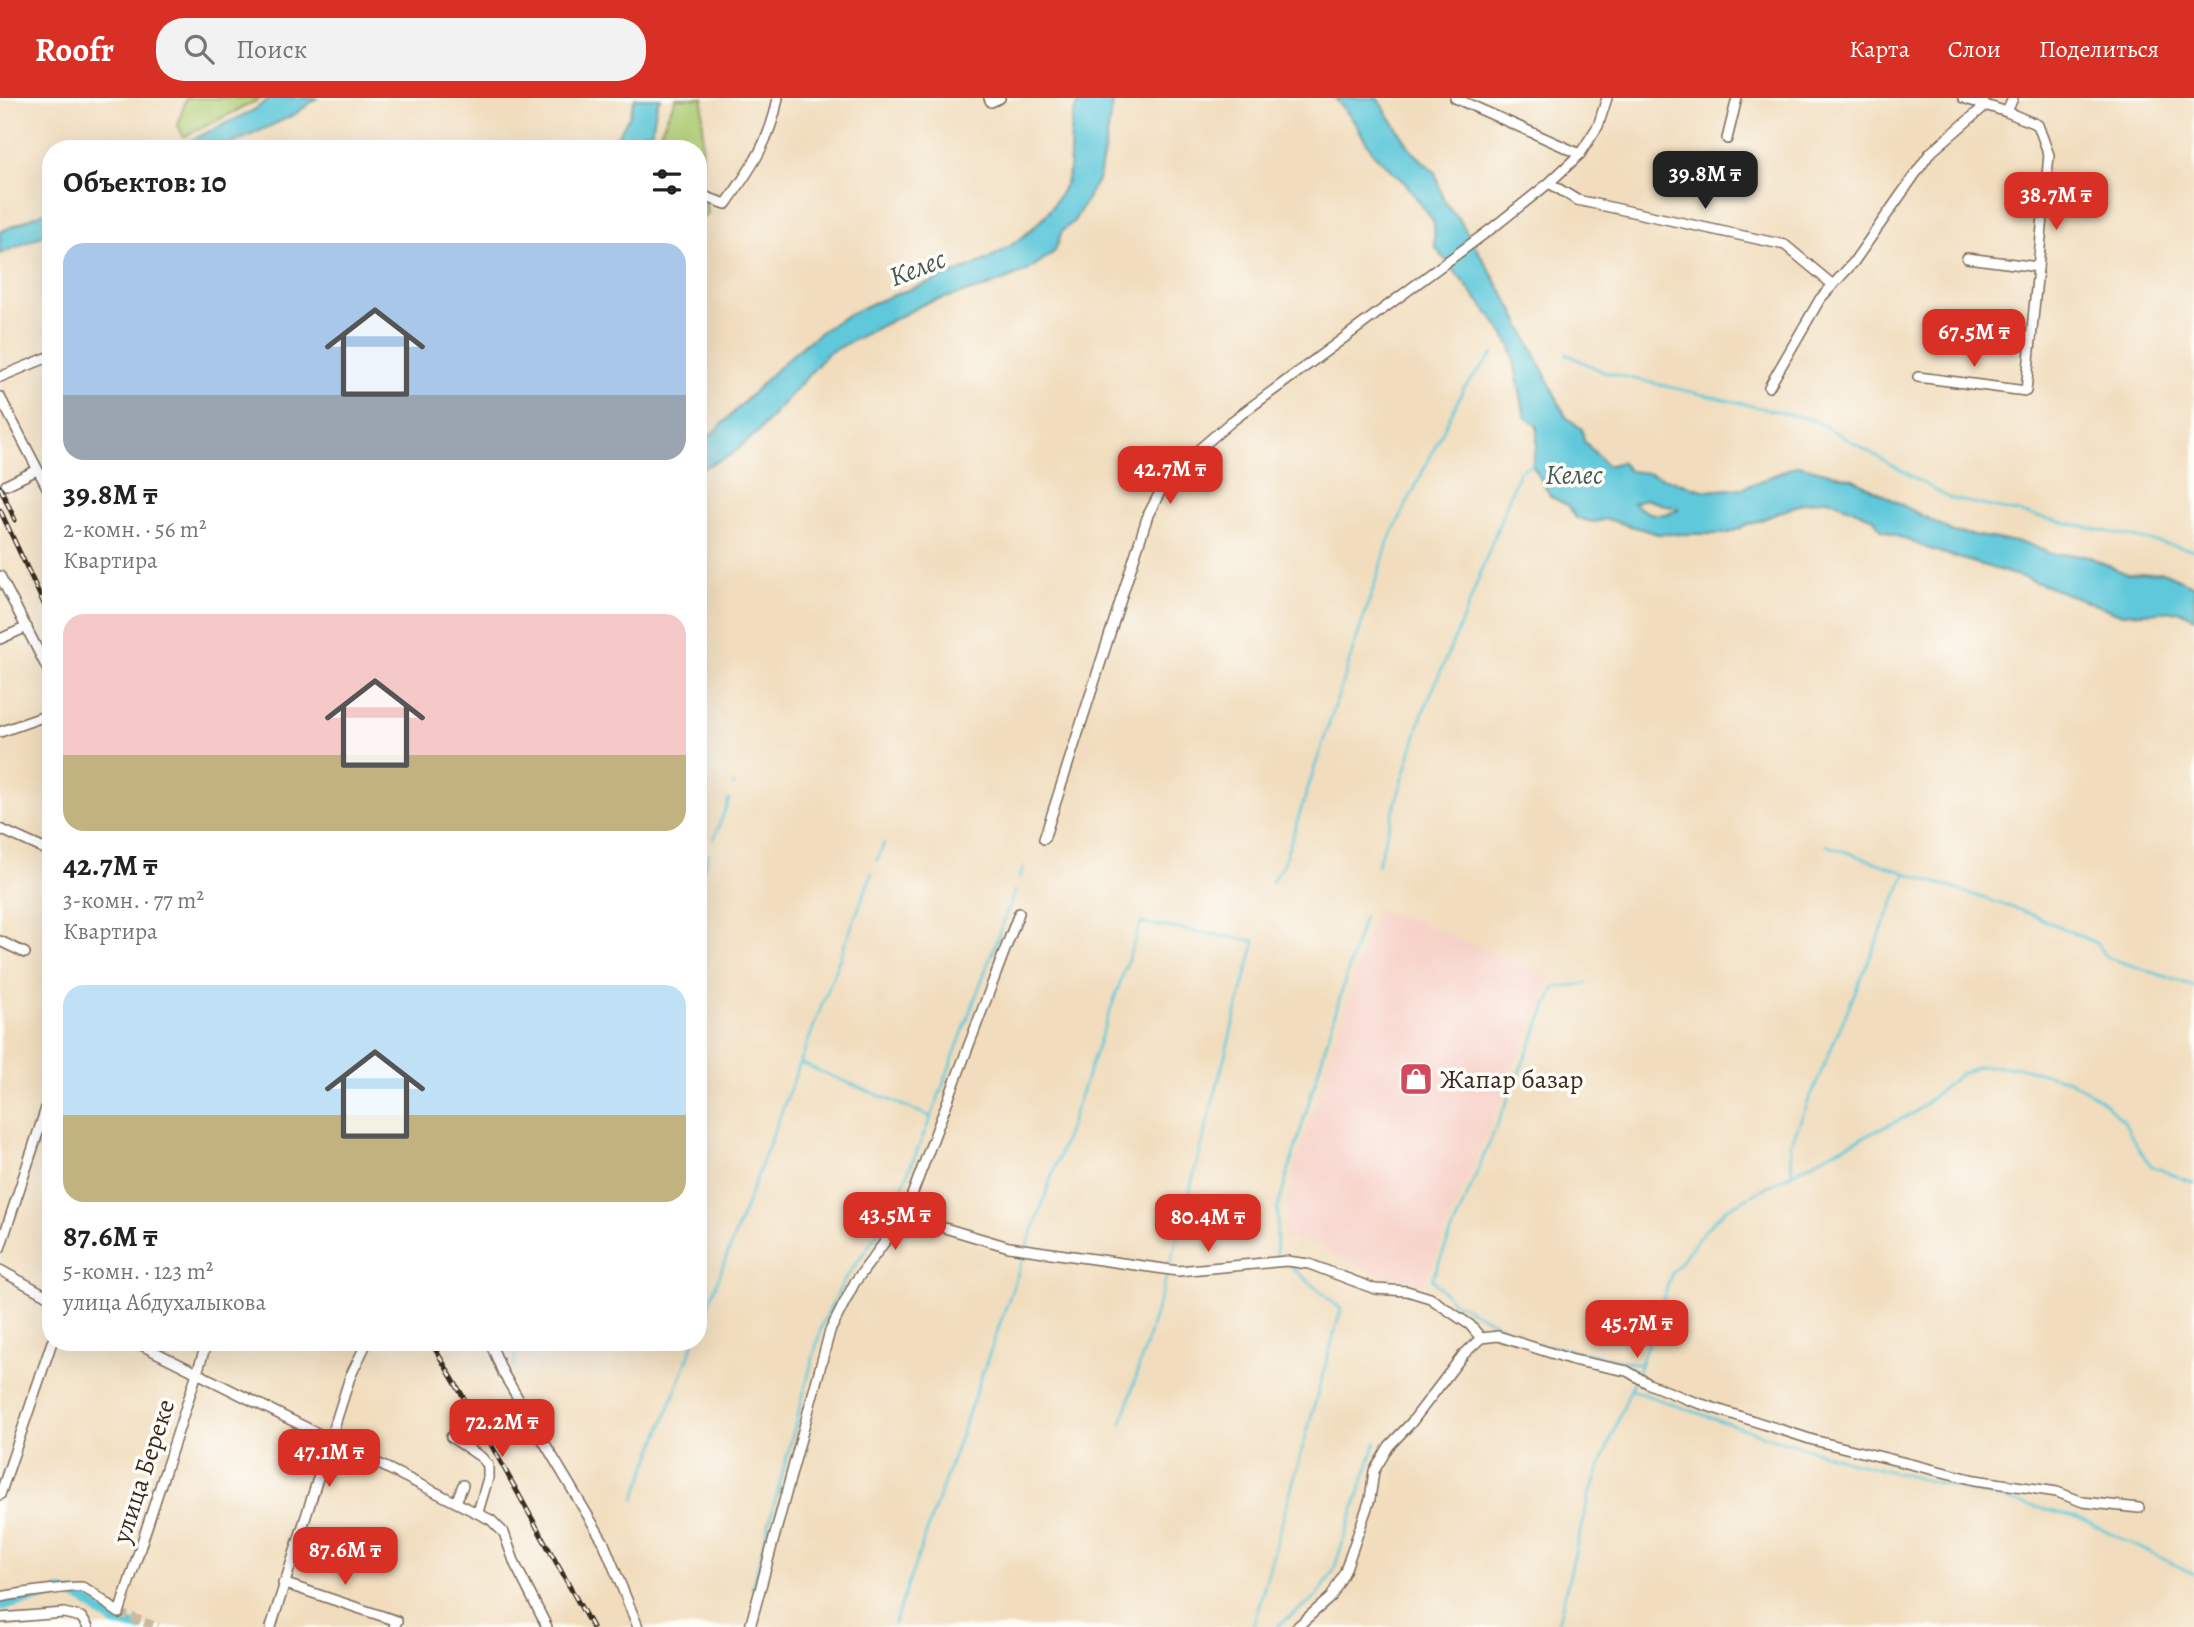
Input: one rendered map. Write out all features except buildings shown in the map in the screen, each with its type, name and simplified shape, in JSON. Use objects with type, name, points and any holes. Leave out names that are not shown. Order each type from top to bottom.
[{"type":"street","points":[[707,197],[726,204],[759,155],[772,129],[778,98]]},
{"type":"street","points":[[989,98],[991,102],[1000,98]]},
{"type":"street","points":[[1455,98],[1580,154]]},
{"type":"street","points":[[1044,839],[1148,515],[1169,475],[1232,421],[1496,226],[1549,183],[1580,154],[1598,126],[1607,98]]},
{"type":"street","points":[[1727,139],[1737,98]]},
{"type":"street","points":[[1918,377],[2026,391],[2049,155],[2038,125],[1963,98]]},
{"type":"street","points":[[2007,112],[2013,98]]},
{"type":"street","points":[[1769,387],[1821,299],[1853,263],[1930,153],[1986,105]]},
{"type":"street","points":[[1549,183],[1577,200],[1785,245],[1833,285]]},
{"type":"street","points":[[1967,258],[2038,267]]},
{"type":"street","points":[[1945,325],[2031,338]]},
{"type":"street","points":[[0,377],[42,360]]},
{"type":"street","points":[[0,397],[42,478]]},
{"type":"street","points":[[6,485],[42,472]]},
{"type":"street","points":[[0,576],[42,658]]},
{"type":"street","points":[[0,639],[27,628]]},
{"type":"street","points":[[0,732],[42,717]]},
{"type":"street","points":[[0,829],[42,848]]},
{"type":"street","points":[[750,1627],[763,1587],[830,1331],[855,1282],[904,1216],[1019,913]]},
{"type":"street","points":[[0,941],[25,953]]},
{"type":"street","points":[[0,1248],[42,1120]]},
{"type":"street","points":[[904,1216],[1009,1247],[1178,1271],[1287,1261],[1309,1265],[1375,1289],[1407,1292],[1430,1298],[1470,1325],[1481,1338]]},
{"type":"street","points":[[0,1270],[42,1293]]},
{"type":"street","points":[[1297,1627],[1331,1597],[1345,1571],[1370,1499],[1374,1471],[1388,1446],[1411,1423],[1463,1355],[1481,1338],[1498,1336],[1573,1360],[1627,1371],[1689,1400],[1813,1440],[1975,1480],[2057,1492],[2083,1502],[2139,1508]]},
{"type":"street","points":[[0,1495],[49,1351]]},
{"type":"street","points":[[153,1351],[330,1442],[478,1512],[504,1533],[514,1564],[547,1627]]},
{"type":"street","name":"улица Береке","points":[[0,1597],[20,1592],[53,1591],[75,1585],[89,1591],[119,1613],[204,1351]]},
{"type":"street","points":[[271,1627],[350,1377],[363,1351]]},
{"type":"street","points":[[493,1351],[503,1373],[603,1541],[638,1627]]},
{"type":"street","points":[[452,1437],[488,1465],[488,1478],[478,1512]]},
{"type":"street","points":[[456,1502],[463,1485]]},
{"type":"street","points":[[283,1583],[397,1621],[394,1627]]},
{"type":"street","points":[[0,1618],[64,1613],[80,1617],[88,1627]]},
{"type":"shaded area","name":"Жапар базар","points":[[1375,910],[1411,919],[1551,978],[1424,1285],[1371,1272],[1299,1239],[1283,1239],[1291,1181]]},
{"type":"green space","points":[[186,98],[262,98],[184,137],[178,126]]},
{"type":"green space","points":[[676,98],[703,98],[703,140],[656,140]]},
{"type":"water","points":[[270,98],[317,98],[294,115],[240,140],[192,140],[254,110]]},
{"type":"water","points":[[635,98],[661,98],[657,104],[652,131],[642,133],[638,140],[615,140],[629,117]]},
{"type":"water","name":"Келес","points":[[1081,98],[1114,98],[1099,178],[1074,221],[1062,231],[1055,251],[1027,271],[990,286],[926,303],[828,353],[758,432],[731,455],[707,466],[707,436],[813,338],[854,312],[882,299],[969,268],[996,255],[1021,238],[1044,217],[1058,198],[1068,176],[1076,106]]},
{"type":"water","name":"Келес","points":[[1335,98],[1377,98],[1412,151],[1435,172],[1444,201],[1461,222],[1513,310],[1566,417],[1582,429],[1584,441],[1607,466],[1621,462],[1629,471],[1648,473],[1706,491],[1743,488],[1798,465],[1853,479],[1953,532],[2028,544],[2051,554],[2085,555],[2127,574],[2163,572],[2194,586],[2194,618],[2181,611],[2120,614],[2025,578],[1932,550],[1882,530],[1873,518],[1828,499],[1803,503],[1726,534],[1658,534],[1607,519],[1594,522],[1576,518],[1568,505],[1551,497],[1532,464],[1537,446],[1537,426],[1525,417],[1511,346],[1494,320],[1435,247],[1434,222],[1406,184],[1374,154],[1353,120]],"holes":[[[1645,499],[1678,509],[1666,514],[1654,514],[1633,503]]]},
{"type":"water","points":[[42,213],[42,236],[0,254],[0,232]]},
{"type":"waterway","points":[[1272,882],[1283,865],[1389,540],[1464,388],[1493,354]]},
{"type":"waterway","points":[[1566,354],[1604,372],[1814,420],[1949,498],[2194,550]]},
{"type":"waterway","points":[[1377,866],[1422,715],[1467,609],[1519,471],[1534,463]]},
{"type":"waterway","points":[[714,839],[729,799]]},
{"type":"waterway","points":[[877,860],[884,843]]},
{"type":"waterway","points":[[1826,845],[1906,873]]},
{"type":"waterway","points":[[707,858],[709,853]]},
{"type":"waterway","points":[[1019,878],[1024,867]]},
{"type":"waterway","points":[[707,1308],[872,873]]},
{"type":"waterway","points":[[1792,1173],[1790,1145],[1906,873],[2026,912],[2096,943],[2106,957],[2194,986]]},
{"type":"waterway","points":[[931,1117],[1015,891]]},
{"type":"waterway","points":[[1280,1258],[1276,1255],[1278,1207],[1364,916]]},
{"type":"waterway","points":[[1027,1247],[1141,923],[1255,941],[1170,1266]]},
{"type":"waterway","points":[[1587,984],[1555,987],[1432,1279],[1452,1301],[1534,1343],[1640,1364]]},
{"type":"waterway","points":[[752,1588],[822,1324],[844,1281],[883,1225],[899,1195],[931,1117],[800,1063]]},
{"type":"waterway","points":[[1637,1374],[1672,1273],[1703,1232],[1726,1209],[1832,1152],[1914,1113],[1960,1074],[1980,1066],[2022,1068],[2069,1080],[2099,1098],[2123,1120],[2139,1150],[2152,1166],[2194,1183]]},
{"type":"waterway","points":[[894,1624],[1025,1253]]},
{"type":"waterway","points":[[1253,1627],[1341,1309],[1288,1264]]},
{"type":"waterway","points":[[1122,1423],[1168,1272]]},
{"type":"waterway","points":[[514,1368],[515,1351]]},
{"type":"waterway","points":[[634,1500],[691,1351]]},
{"type":"waterway","points":[[1557,1627],[1589,1495],[1634,1380]]},
{"type":"waterway","points":[[1631,1390],[1759,1434],[1852,1462],[2079,1518],[2194,1574]]},
{"type":"waterway","points":[[509,1391],[504,1412],[513,1438]]},
{"type":"waterway","points":[[1276,1627],[1316,1597],[1333,1572],[1376,1442]]},
{"type":"waterway","points":[[0,1606],[63,1592],[83,1599],[114,1622],[139,1627]]},
{"type":"tunnel","points":[[119,1613],[158,1627]]},
{"type":"railway","points":[[0,487],[15,520]]},
{"type":"railway","points":[[0,510],[42,600]]},
{"type":"railway","points":[[436,1351],[592,1627]]},
{"type":"place","name":"Жапар базар","points":[[1416,1079]]}]
